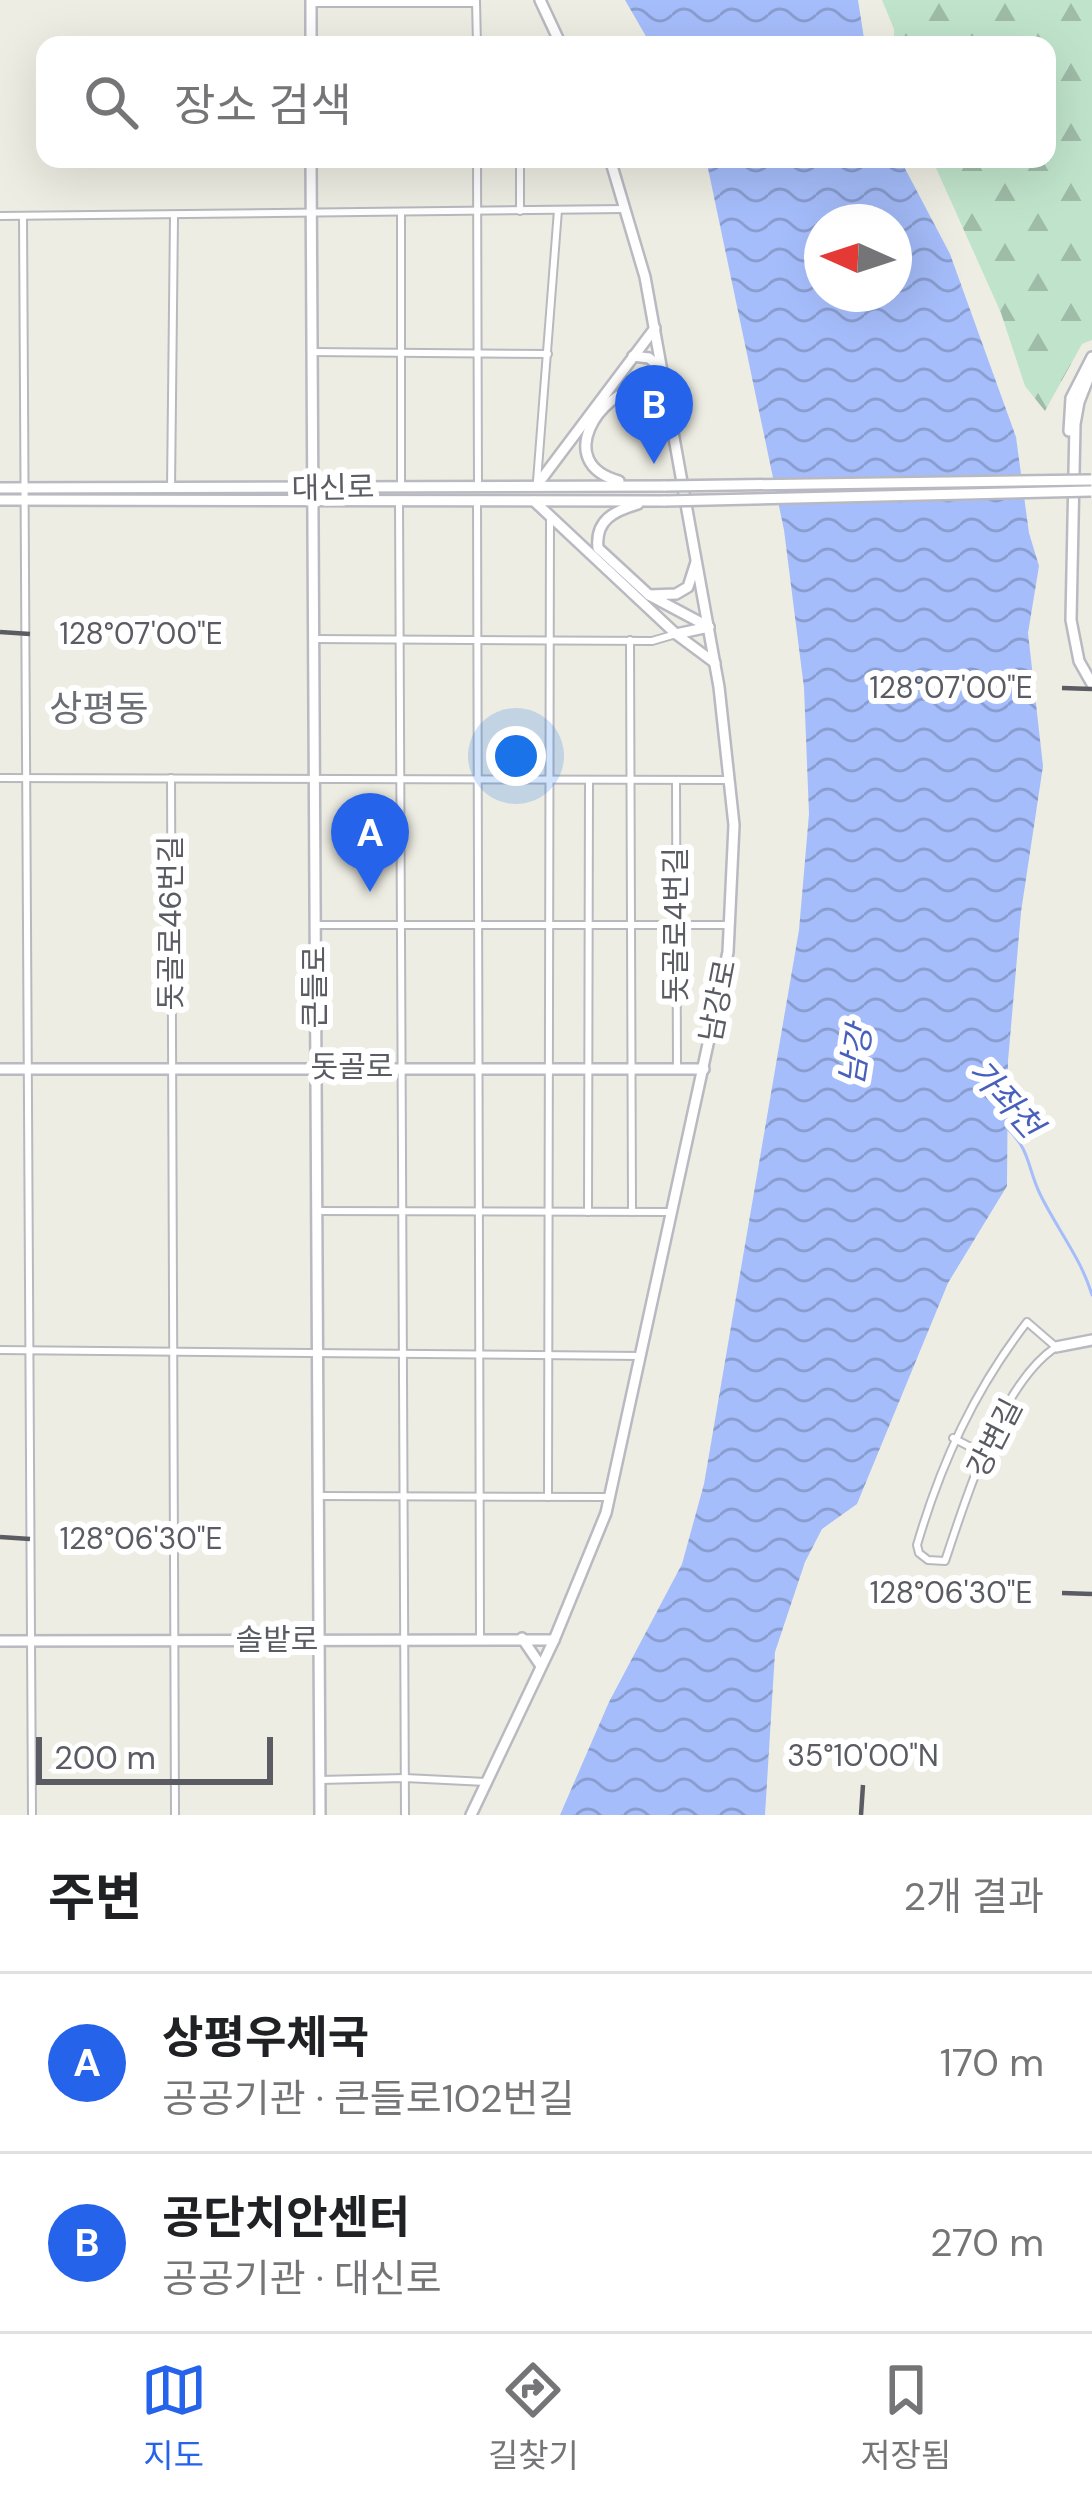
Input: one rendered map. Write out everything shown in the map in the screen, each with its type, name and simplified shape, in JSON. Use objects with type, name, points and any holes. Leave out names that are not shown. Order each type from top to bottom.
[{"type":"street","points":[[540,0],[557,36]]},
{"type":"street","points":[[311,36],[311,2],[476,2],[477,36]]},
{"type":"street","name":"큰들로","points":[[311,168],[320,1815]]},
{"type":"street","points":[[477,168],[478,487]]},
{"type":"street","points":[[520,168],[520,211]]},
{"type":"street","name":"남강로","points":[[470,1815],[554,1640],[610,1497],[728,952],[734,825],[715,663],[655,328],[613,168]]},
{"type":"street","points":[[0,216],[625,209]]},
{"type":"street","points":[[537,485],[558,210]]},
{"type":"street","points":[[400,212],[401,487]]},
{"type":"street","points":[[23,216],[32,1815]]},
{"type":"street","points":[[171,489],[174,216]]},
{"type":"street","points":[[537,485],[655,328]]},
{"type":"street","points":[[311,352],[548,354]]},
{"type":"street","points":[[635,356],[649,358],[660,368],[616,396],[586,436],[584,454],[589,465],[607,478],[641,485]]},
{"type":"street","points":[[629,389],[642,374],[635,356]]},
{"type":"street","points":[[1092,357],[1071,398],[1071,620],[1092,684]]},
{"type":"street","points":[[1072,460],[1078,402],[1090,374]]},
{"type":"street","points":[[629,389],[640,388],[656,398],[670,420]]},
{"type":"street","name":"대신로","points":[[0,488],[26,493],[312,494],[401,487],[1092,480]]},
{"type":"street","name":"대신로","points":[[0,500],[26,493],[171,489],[534,501],[1092,491]]},
{"type":"street","points":[[399,500],[405,1815]]},
{"type":"street","points":[[477,500],[480,1637]]},
{"type":"street","points":[[534,501],[676,634],[715,663]]},
{"type":"street","points":[[648,501],[613,513],[599,528],[597,538],[604,556],[649,595],[709,627]]},
{"type":"street","points":[[548,1497],[550,517]]},
{"type":"street","points":[[649,595],[676,594],[688,587],[697,556]]},
{"type":"street","points":[[312,639],[652,641],[709,627]]},
{"type":"street","points":[[630,640],[632,1212]]},
{"type":"street","points":[[0,778],[480,783],[730,780]]},
{"type":"street","name":"돗골로46번길","points":[[171,778],[176,1815]]},
{"type":"street","name":"돗골로4번길","points":[[676,781],[676,1069]]},
{"type":"street","points":[[588,1212],[589,782]]},
{"type":"street","points":[[315,925],[730,925]]},
{"type":"street","name":"돗골로","points":[[0,1070],[704,1069]]},
{"type":"street","points":[[316,1211],[672,1212]]},
{"type":"street","points":[[984,1454],[953,1438],[995,1364],[1027,1322],[1056,1347],[1092,1340]]},
{"type":"street","name":"강변길","points":[[953,1438],[917,1545],[928,1560],[945,1561],[984,1454],[1028,1373],[1056,1347]]},
{"type":"street","points":[[0,1350],[641,1356]]},
{"type":"street","points":[[318,1496],[610,1497]]},
{"type":"street","points":[[522,1638],[541,1666]]},
{"type":"street","name":"솔밭로","points":[[0,1641],[554,1640]]},
{"type":"street","points":[[320,1780],[486,1782]]},
{"type":"green space","points":[[882,0],[1092,0],[1092,340],[1082,344],[1045,411],[1025,386],[1001,313],[936,168],[1056,168],[1056,36],[894,36]]},
{"type":"water","points":[[625,0],[858,0],[864,36],[646,36]]},
{"type":"water","name":"남강","points":[[708,168],[905,168],[950,254],[1016,437],[1029,533],[1039,566],[1028,633],[1043,766],[1021,912],[1008,1061],[1007,1186],[948,1283],[857,1504],[822,1529],[805,1562],[775,1652],[765,1815],[560,1815],[609,1702],[682,1564],[704,1484],[799,930],[809,814],[804,688],[784,530]]},
{"type":"waterway","name":"가좌천","points":[[1007,1128],[1025,1152],[1040,1194],[1092,1295]]},
{"type":"place","name":"공단치안센터","points":[[654,464]]},
{"type":"place","name":"상평우체국","points":[[370,892]]},
{"type":"district","name":"상평동","points":[[99,708]]}]
